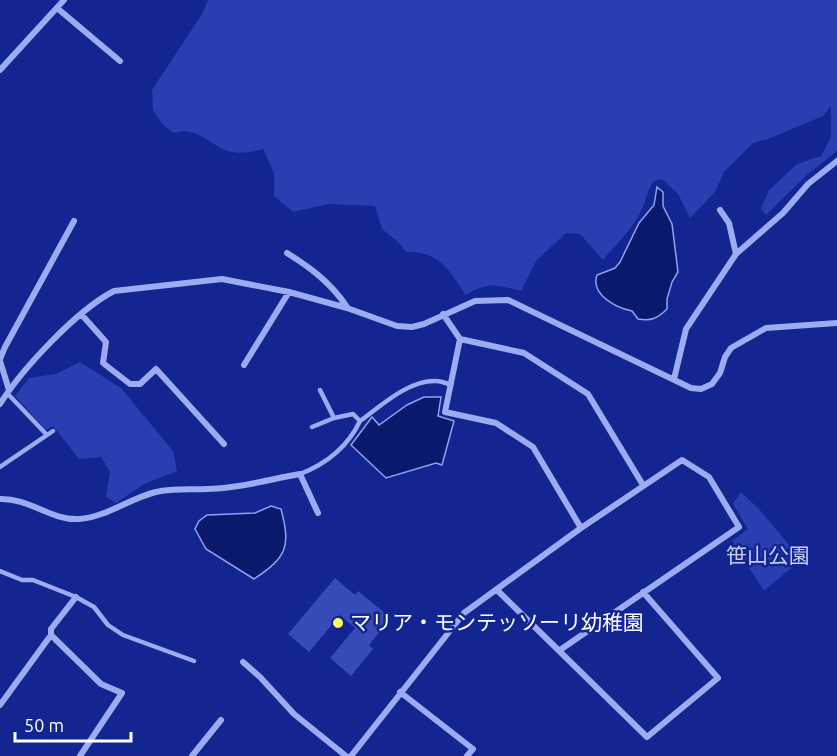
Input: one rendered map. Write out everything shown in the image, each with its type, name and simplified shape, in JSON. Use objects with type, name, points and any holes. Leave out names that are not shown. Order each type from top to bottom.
[{"type":"street","points":[[0,70],[64,0]]},
{"type":"street","points":[[57,8],[120,61]]},
{"type":"street","points":[[674,379],[686,329],[736,254],[783,213],[808,184],[837,161]]},
{"type":"street","points":[[720,210],[729,223],[736,254]]},
{"type":"street","points":[[8,392],[0,360],[5,347],[75,221]]},
{"type":"street","points":[[287,253],[313,269],[325,280],[347,308]]},
{"type":"street","points":[[0,404],[44,351],[98,299],[114,291],[222,279],[289,292],[404,327],[424,324],[476,301],[508,300],[691,388],[706,387],[716,380],[731,348],[766,328],[837,323]]},
{"type":"street","points":[[244,365],[289,292]]},
{"type":"street","points":[[81,314],[106,342],[103,363],[130,384],[140,384],[156,369],[224,444]]},
{"type":"street","points":[[443,314],[460,339],[524,353],[588,394],[643,485]]},
{"type":"street","points":[[460,339],[445,411],[496,423],[533,447],[581,528]]},
{"type":"street","points":[[351,756],[464,614],[581,528],[682,460],[709,477],[739,527],[560,650]]},
{"type":"street","points":[[0,500],[24,502],[64,518],[78,519],[93,517],[157,491],[186,488],[213,489],[300,474],[318,513]]},
{"type":"street","points":[[497,590],[647,737],[718,678],[643,592]]},
{"type":"street","points":[[0,705],[51,635],[51,629],[76,597]]},
{"type":"street","points":[[51,635],[101,684],[122,693],[80,756]]},
{"type":"street","points":[[243,662],[260,676],[294,714],[346,756]]},
{"type":"street","points":[[400,692],[473,749],[467,756]]},
{"type":"street","points":[[192,756],[221,720]]},
{"type":"lane","points":[[300,474],[326,461],[346,444],[360,421],[390,399],[418,384],[436,381],[451,384]]},
{"type":"lane","points":[[320,390],[334,418]]},
{"type":"lane","points":[[8,392],[47,435]]},
{"type":"lane","points":[[312,427],[334,418],[353,414],[360,421]]},
{"type":"lane","points":[[0,467],[53,431]]},
{"type":"lane","points":[[0,572],[33,580],[76,597],[94,607],[108,625],[123,635],[194,661]]},
{"type":"green space","points":[[208,0],[837,0],[837,151],[808,174],[766,215],[761,208],[769,190],[797,164],[821,156],[831,137],[831,106],[823,116],[753,143],[724,172],[715,192],[690,218],[678,194],[662,179],[654,181],[635,221],[603,260],[580,234],[566,233],[536,261],[521,291],[487,286],[466,295],[442,264],[427,255],[406,252],[382,229],[375,206],[328,204],[293,212],[274,196],[274,173],[263,149],[229,152],[194,133],[181,131],[173,133],[162,124],[153,110],[152,90],[202,14]]},
{"type":"green space","points":[[80,362],[121,388],[173,451],[177,471],[144,484],[116,503],[106,497],[110,472],[101,457],[79,459],[53,426],[46,430],[15,396],[29,378],[56,374]]},
{"type":"green space","name":"笹山公園","points":[[741,492],[759,509],[795,552],[796,564],[764,591],[732,541],[748,529],[733,504]]},
{"type":"shaded area","points":[[657,187],[663,192],[663,206],[672,224],[678,272],[672,282],[667,299],[667,309],[660,315],[647,320],[638,319],[632,311],[612,304],[597,289],[596,282],[597,275],[615,268],[620,262],[639,223],[654,205]]},
{"type":"shaded area","points":[[424,397],[441,397],[438,416],[454,421],[442,465],[436,463],[386,478],[351,445],[372,417],[379,425],[407,405]]},
{"type":"shaded area","points":[[271,506],[281,509],[286,542],[284,550],[274,564],[254,579],[206,549],[195,529],[199,521],[207,515],[255,513]]},
{"type":"building","points":[[335,578],[355,595],[358,591],[391,618],[369,645],[373,649],[351,676],[330,658],[355,628],[340,615],[309,652],[288,634]]},
{"type":"place","name":"マリア・モンテッソーリ幼稚園","points":[[338,623]]}]
